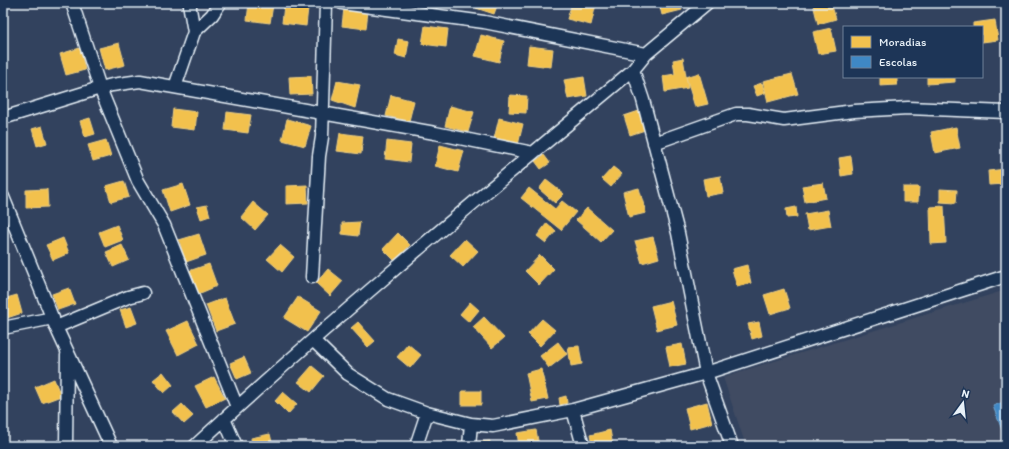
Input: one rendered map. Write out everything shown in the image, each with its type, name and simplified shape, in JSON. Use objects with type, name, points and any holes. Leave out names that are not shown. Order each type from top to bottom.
[{"type":"street","points":[[72,3],[100,88],[138,181],[164,225],[237,407]]},
{"type":"street","points":[[190,3],[194,32]]},
{"type":"street","points":[[175,87],[194,32],[212,15],[220,3]]},
{"type":"street","points":[[312,277],[322,113],[326,3]]},
{"type":"street","points":[[342,3],[484,22],[646,54]]},
{"type":"street","points":[[195,446],[313,340],[633,70],[646,54],[707,3]]},
{"type":"street","points":[[633,70],[643,100],[678,233],[706,373],[732,446]]},
{"type":"street","points":[[3,118],[100,88],[140,81],[435,133],[533,153]]},
{"type":"street","points":[[654,143],[736,114],[748,114],[784,120],[854,111],[908,108],[1006,112]]},
{"type":"street","points":[[3,197],[55,323],[111,446]]},
{"type":"street","points":[[313,340],[348,374],[388,399],[427,413],[471,424],[493,426],[573,410],[706,373],[1006,276]]},
{"type":"street","points":[[3,328],[55,323],[143,293]]},
{"type":"street","points":[[66,446],[67,350]]},
{"type":"street","points":[[573,410],[583,446]]},
{"type":"street","points":[[416,446],[427,413]]},
{"type":"street","points":[[224,419],[236,446]]},
{"type":"street","points":[[469,446],[471,424]]},
{"type":"shaded area","points":[[1006,290],[1006,446],[746,446],[723,377]]},
{"type":"building: Moradias","points":[[249,3],[273,5],[270,23],[247,20]]},
{"type":"building: Moradias","points":[[478,3],[498,3],[494,14],[476,8]]},
{"type":"building: Moradias","points":[[572,3],[596,4],[591,25],[567,19]]},
{"type":"building: Moradias","points":[[659,3],[680,3],[682,10],[662,15]]},
{"type":"building: Moradias","points":[[831,3],[836,19],[818,24],[813,4]]},
{"type":"building: Moradias","points":[[284,5],[308,8],[306,26],[282,23]]},
{"type":"building: Moradias","points":[[344,8],[368,11],[366,29],[342,26]]},
{"type":"building: Moradias","points":[[995,20],[998,40],[983,42],[983,26],[973,26],[973,23]]},
{"type":"building: Moradias","points":[[425,26],[448,29],[446,47],[422,44]]},
{"type":"building: Moradias","points":[[831,28],[836,51],[818,54],[813,32]]},
{"type":"building: Moradias","points":[[481,35],[504,41],[499,62],[475,56]]},
{"type":"building: Moradias","points":[[398,39],[409,41],[406,58],[395,55]]},
{"type":"building: Moradias","points":[[119,43],[125,65],[105,70],[99,48]]},
{"type":"building: Moradias","points":[[529,46],[553,49],[551,67],[527,64]]},
{"type":"building: Moradias","points":[[80,48],[85,70],[66,75],[60,54]]},
{"type":"building: Moradias","points":[[683,58],[688,88],[665,92],[663,76],[675,74],[673,60]]},
{"type":"building: Moradias","points":[[699,73],[708,104],[695,107],[686,77]]},
{"type":"building: Moradias","points":[[792,74],[798,94],[768,102],[763,81]]},
{"type":"building: Moradias","points":[[311,76],[312,94],[290,95],[289,77]]},
{"type":"building: Moradias","points":[[584,77],[587,96],[568,99],[564,80]]},
{"type":"building: Moradias","points":[[880,78],[897,78],[897,85],[880,86]]},
{"type":"building: Moradias","points":[[927,78],[955,78],[955,82],[927,84]]},
{"type":"building: Moradias","points":[[337,81],[360,85],[355,108],[332,100]]},
{"type":"building: Moradias","points":[[762,83],[765,93],[757,96],[753,86]]},
{"type":"building: Moradias","points":[[391,95],[414,101],[409,121],[386,116]]},
{"type":"building: Moradias","points":[[510,95],[527,96],[526,113],[509,112]]},
{"type":"building: Moradias","points":[[450,106],[474,112],[468,132],[445,126]]},
{"type":"building: Moradias","points":[[173,109],[197,112],[195,130],[171,127]]},
{"type":"building: Moradias","points":[[639,111],[645,130],[630,135],[624,116]]},
{"type":"building: Moradias","points":[[227,112],[251,115],[248,133],[225,130]]},
{"type":"building: Moradias","points":[[90,118],[95,134],[85,137],[80,121]]},
{"type":"building: Moradias","points":[[499,118],[523,124],[518,145],[494,139]]},
{"type":"building: Moradias","points":[[287,119],[311,126],[305,146],[282,140]]},
{"type":"building: Moradias","points":[[42,126],[47,143],[37,146],[32,129]]},
{"type":"building: Moradias","points":[[956,127],[960,148],[935,153],[931,132]]},
{"type":"building: Moradias","points":[[340,133],[363,136],[361,154],[337,151]]},
{"type":"building: Moradias","points":[[106,140],[111,156],[93,161],[88,145]]},
{"type":"building: Moradias","points":[[387,141],[411,144],[409,162],[385,159]]},
{"type":"building: Moradias","points":[[440,145],[464,151],[458,172],[435,166]]},
{"type":"building: Moradias","points":[[544,155],[550,163],[541,169],[535,161]]},
{"type":"building: Moradias","points":[[851,156],[853,174],[841,176],[839,158]]},
{"type":"building: Moradias","points":[[613,167],[622,174],[611,187],[602,179]]},
{"type":"building: Moradias","points":[[1006,169],[1006,184],[989,185],[988,171]]},
{"type":"building: Moradias","points":[[720,176],[723,193],[706,196],[703,179]]},
{"type":"building: Moradias","points":[[546,180],[564,194],[555,203],[539,189]]},
{"type":"building: Moradias","points":[[124,181],[129,197],[111,202],[106,186]]},
{"type":"building: Moradias","points":[[823,183],[826,198],[805,202],[802,186]]},
{"type":"building: Moradias","points":[[183,184],[190,205],[170,212],[163,190]]},
{"type":"building: Moradias","points":[[307,185],[308,203],[286,204],[286,186]]},
{"type":"building: Moradias","points":[[903,187],[919,187],[918,202],[903,202]]},
{"type":"building: Moradias","points":[[529,188],[555,209],[562,201],[576,212],[561,230],[521,198]]},
{"type":"building: Moradias","points":[[639,188],[646,213],[629,217],[623,192]]},
{"type":"building: Moradias","points":[[47,189],[48,207],[26,208],[26,190]]},
{"type":"building: Moradias","points":[[940,189],[957,190],[956,203],[940,202]]},
{"type":"building: Moradias","points":[[253,202],[268,215],[255,230],[241,217]]},
{"type":"building: Moradias","points":[[207,205],[210,216],[201,219],[197,207]]},
{"type":"building: Moradias","points":[[944,206],[946,243],[931,244],[930,207]]},
{"type":"building: Moradias","points":[[796,207],[797,217],[787,218],[786,209]]},
{"type":"building: Moradias","points":[[587,208],[612,230],[601,242],[576,220]]},
{"type":"building: Moradias","points":[[828,210],[831,226],[808,230],[805,214]]},
{"type":"building: Moradias","points":[[360,222],[358,236],[342,234],[342,223]]},
{"type":"building: Moradias","points":[[547,223],[556,231],[546,243],[537,236]]},
{"type":"building: Moradias","points":[[117,225],[123,240],[105,247],[99,232]]},
{"type":"building: Moradias","points":[[398,233],[410,245],[395,261],[383,249]]},
{"type":"building: Moradias","points":[[199,234],[206,255],[186,262],[179,240]]},
{"type":"building: Moradias","points":[[653,237],[659,258],[642,263],[635,241]]},
{"type":"building: Moradias","points":[[63,238],[69,253],[53,260],[46,245]]},
{"type":"building: Moradias","points":[[465,239],[478,251],[463,267],[450,255]]},
{"type":"building: Moradias","points":[[122,245],[129,260],[113,267],[106,252]]},
{"type":"building: Moradias","points":[[280,245],[294,257],[282,272],[267,259]]},
{"type":"building: Moradias","points":[[540,255],[554,269],[539,285],[525,271]]},
{"type":"building: Moradias","points":[[209,264],[217,286],[198,294],[189,271]]},
{"type":"building: Moradias","points":[[747,265],[751,283],[737,287],[732,269]]},
{"type":"building: Moradias","points":[[328,269],[343,281],[330,296],[316,283]]},
{"type":"building: Moradias","points":[[69,288],[75,304],[58,310],[52,294]]},
{"type":"building: Moradias","points":[[784,289],[790,308],[770,314],[764,295]]},
{"type":"building: Moradias","points":[[17,295],[22,313],[7,318],[3,299]]},
{"type":"building: Moradias","points":[[298,297],[321,311],[307,332],[284,318]]},
{"type":"building: Moradias","points":[[225,298],[235,324],[216,331],[206,305]]},
{"type":"building: Moradias","points":[[671,301],[677,325],[657,330],[651,306]]},
{"type":"building: Moradias","points":[[470,302],[479,310],[469,322],[460,314]]},
{"type":"building: Moradias","points":[[131,307],[137,323],[126,327],[120,310]]},
{"type":"building: Moradias","points":[[484,317],[504,338],[492,348],[473,327]]},
{"type":"building: Moradias","points":[[542,319],[555,330],[540,346],[528,334]]},
{"type":"building: Moradias","points":[[188,321],[199,344],[178,355],[166,331]]},
{"type":"building: Moradias","points":[[358,322],[375,341],[368,347],[351,328]]},
{"type":"building: Moradias","points":[[759,322],[762,336],[752,339],[748,324]]},
{"type":"building: Moradias","points":[[558,342],[567,354],[549,368],[540,356]]},
{"type":"building: Moradias","points":[[408,344],[421,355],[410,368],[397,357]]},
{"type":"building: Moradias","points":[[682,344],[686,364],[670,367],[666,347]]},
{"type":"building: Moradias","points":[[579,346],[582,364],[571,366],[568,347]]},
{"type":"building: Moradias","points":[[244,357],[251,373],[237,379],[230,363]]},
{"type":"building: Moradias","points":[[312,366],[324,376],[311,392],[298,382]]},
{"type":"building: Moradias","points":[[541,369],[548,399],[532,402],[526,373]]},
{"type":"building: Moradias","points":[[163,372],[173,385],[164,393],[153,380]]},
{"type":"building: Moradias","points":[[214,377],[225,398],[206,407],[195,386]]},
{"type":"building: Moradias","points":[[54,379],[61,396],[42,403],[35,387]]},
{"type":"building: Moradias","points":[[462,391],[481,391],[481,405],[462,405]]},
{"type":"building: Moradias","points":[[283,392],[297,404],[288,414],[275,401]]},
{"type":"building: Moradias","points":[[566,396],[567,403],[560,405],[559,398]]},
{"type":"building: Moradias","points":[[707,402],[712,423],[690,429],[685,408]]},
{"type":"building: Moradias","points":[[182,404],[193,416],[184,424],[173,412]]},
{"type":"building: Moradias","points":[[536,430],[539,446],[519,446],[517,433]]},
{"type":"building: Moradias","points":[[610,430],[613,446],[592,446],[590,435]]},
{"type":"building: Moradias","points":[[270,434],[273,446],[252,446],[251,438]]},
{"type":"building: Moradias","points":[[490,441],[490,446],[470,446],[469,443]]},
{"type":"building: Escolas","points":[[1006,401],[1006,429],[1002,430],[993,406]]}]
